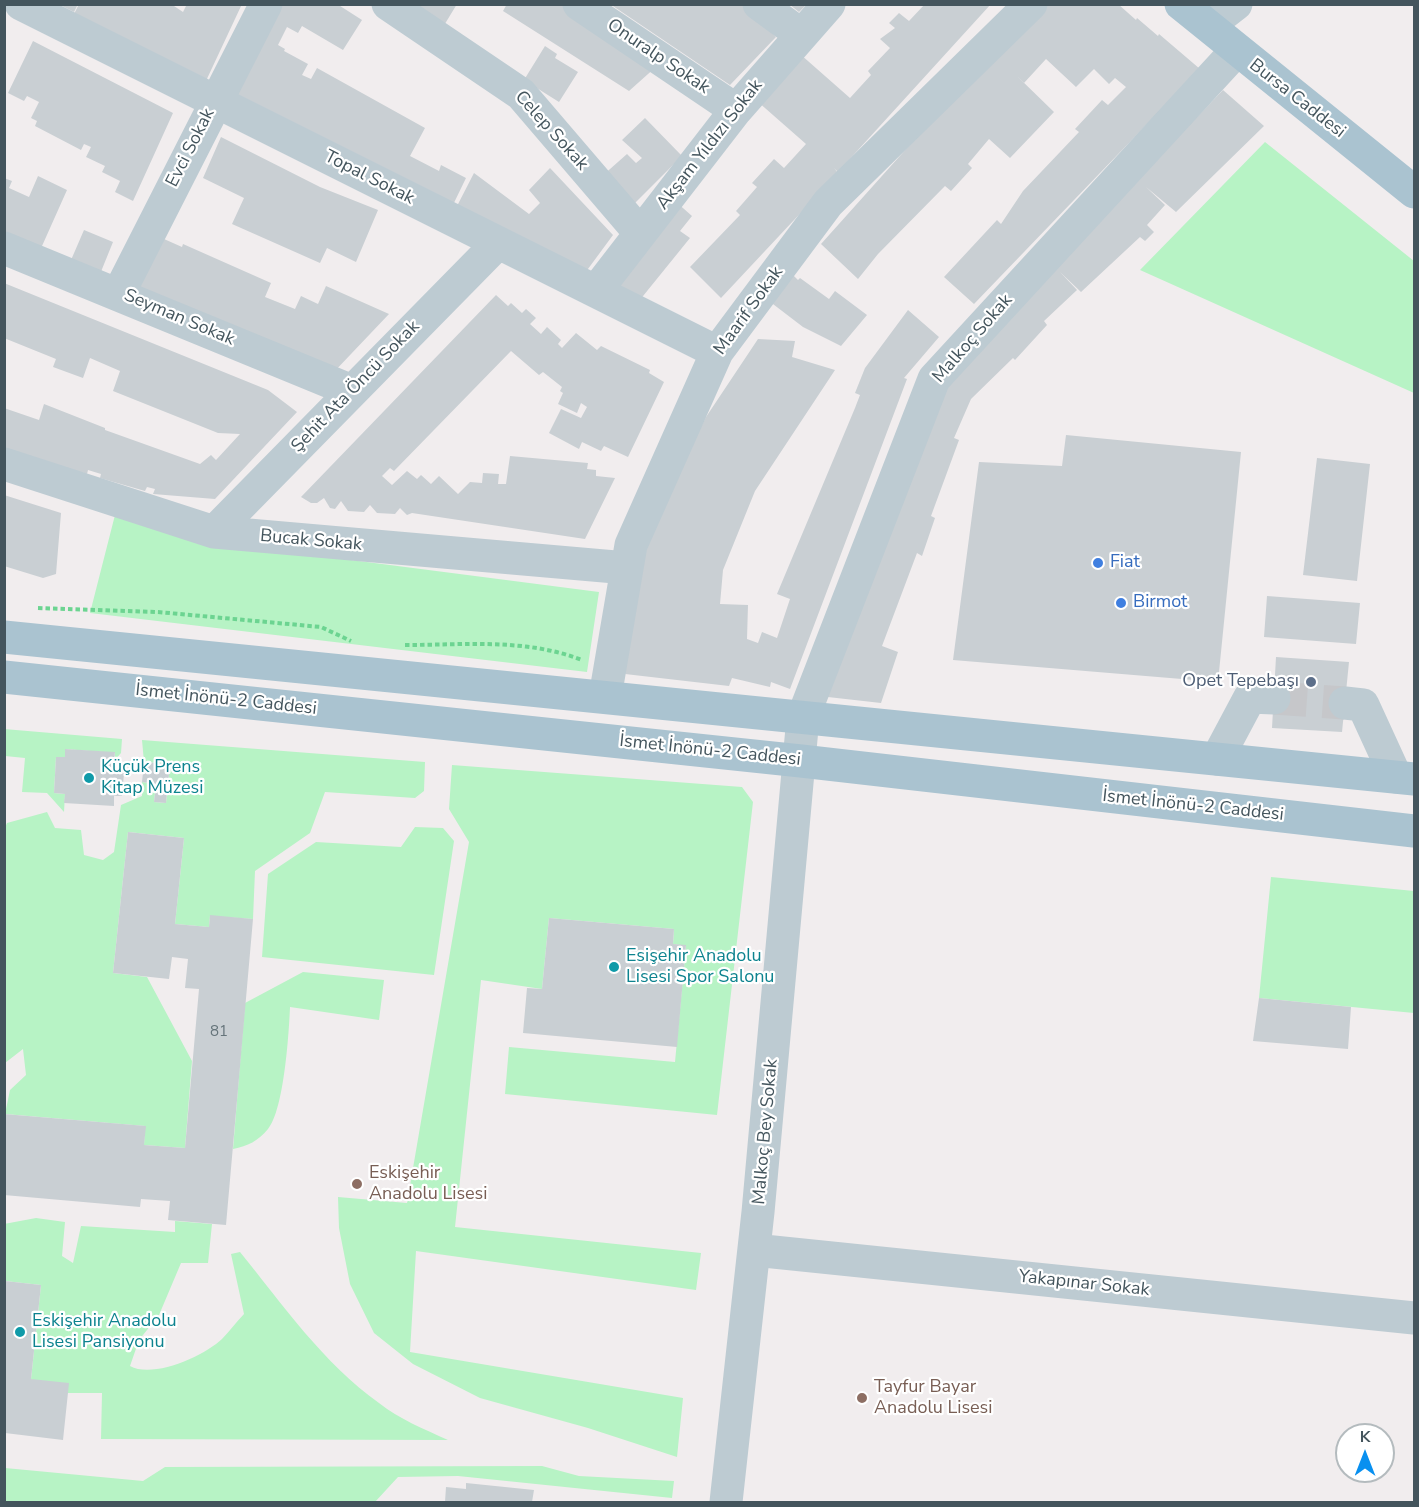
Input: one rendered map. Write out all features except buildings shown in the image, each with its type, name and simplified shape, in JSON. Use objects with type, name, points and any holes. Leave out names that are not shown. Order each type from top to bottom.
[{"type":"main road","name":"Bursa Caddesi","points":[[1181,4],[1209,25],[1236,51],[1414,192]]},
{"type":"main road","points":[[4,637],[607,684],[803,717],[1405,778]]},
{"type":"main road","name":"İsmet İnönü-2 Caddesi","points":[[4,677],[801,761],[1414,831]]},
{"type":"street","name":"Topal Sokak","points":[[21,4],[717,352]]},
{"type":"street","name":"Evci Sokak","points":[[119,293],[266,4]]},
{"type":"street","name":"Celep Sokak","points":[[388,4],[521,94],[640,233]]},
{"type":"street","name":"Onuralp Sokak","points":[[579,4],[736,110]]},
{"type":"street","points":[[759,4],[800,34]]},
{"type":"street","name":"Akşam Yıldızı Sokak","points":[[596,291],[736,110],[800,34],[829,4]]},
{"type":"street","name":"Maarif Sokak","points":[[607,684],[631,545],[717,352],[828,203],[1031,4]]},
{"type":"street","points":[[1209,25],[1236,4]]},
{"type":"street","name":"Malkoç Sokak","points":[[801,761],[803,717],[934,379],[1236,51]]},
{"type":"street","name":"Şehit Ata Öncü Sokak","points":[[214,532],[498,243]]},
{"type":"street","name":"Seyman Sokak","points":[[4,248],[119,293],[352,391]]},
{"type":"street","name":"Bucak Sokak","points":[[4,464],[214,532],[627,568]]},
{"type":"street","points":[[1218,759],[1250,697],[1274,698]]},
{"type":"street","points":[[1345,704],[1363,705],[1405,778]]},
{"type":"street","name":"Malkoç Bey Sokak","points":[[726,1503],[754,1250],[801,761]]},
{"type":"street","name":"Yakapınar Sokak","points":[[754,1250],[1414,1318]]},
{"type":"path","points":[[28,608],[158,612],[321,627],[362,645]]},
{"type":"path","points":[[393,645],[494,642],[564,653],[607,684]]},
{"type":"green space","points":[[1265,142],[1414,261],[1414,393],[1140,270]]},
{"type":"green space","points":[[115,515],[289,552],[599,592],[587,672],[90,613]]},
{"type":"green space","points":[[4,729],[122,739],[121,753],[114,761],[115,753],[65,749],[65,757],[56,757],[54,793],[65,794],[64,812],[47,793],[22,792],[25,758],[5,756]]},
{"type":"green space","points":[[142,740],[425,762],[424,791],[415,798],[325,792],[310,833],[255,871],[253,919],[210,916],[209,927],[175,924],[184,838],[128,832],[113,973],[147,977],[192,1061],[185,1148],[144,1145],[145,1126],[5,1114],[10,1090],[26,1075],[23,1049],[5,1063],[4,830],[7,823],[47,812],[55,828],[81,830],[84,855],[103,860],[114,852],[121,805],[142,796],[142,782],[156,784],[154,802],[166,803],[170,764],[144,762]]},
{"type":"green space","points":[[452,765],[742,787],[753,802],[717,1115],[505,1094],[509,1047],[675,1062],[686,946],[673,944],[674,929],[549,918],[542,989],[481,980],[455,1227],[701,1253],[696,1290],[416,1251],[410,1352],[683,1398],[677,1457],[588,1428],[480,1398],[413,1364],[374,1333],[350,1284],[339,1228],[338,1197],[407,1203],[469,842],[449,809]]},
{"type":"green space","points":[[415,827],[443,828],[454,841],[434,975],[262,957],[268,874],[316,842],[401,847]]},
{"type":"green space","points":[[1271,877],[1414,891],[1414,1013],[1259,998]]},
{"type":"green space","points":[[303,972],[384,980],[379,1020],[290,1007],[285,1071],[273,1119],[268,1129],[256,1140],[233,1149],[245,1003]]},
{"type":"green space","points":[[36,1218],[65,1222],[62,1256],[73,1263],[81,1226],[175,1232],[175,1221],[212,1224],[208,1263],[181,1263],[159,1315],[139,1340],[130,1366],[152,1370],[178,1364],[214,1346],[222,1339],[244,1314],[231,1254],[240,1252],[305,1332],[340,1370],[387,1409],[448,1440],[101,1439],[102,1393],[68,1393],[31,1379],[41,1285],[5,1281],[4,1224]]},
{"type":"green space","points":[[542,1466],[579,1476],[674,1481],[672,1498],[458,1476],[398,1477],[375,1502],[5,1502],[5,1468],[143,1481],[165,1467]]},
{"type":"tunnel","points":[[1274,698],[1345,703]]},
{"type":"place","name":"Fiat","points":[[1098,563]]},
{"type":"place","name":"Birmot","points":[[1121,603]]},
{"type":"place","name":"Opet Tepebaşı","points":[[1311,682]]},
{"type":"place","name":"Küçük Prens Kitap Müzesi","points":[[89,778]]},
{"type":"place","name":"Esişehir Anadolu Lisesi Spor Salonu","points":[[614,967]]},
{"type":"place","name":"Eskişehir Anadolu Lisesi","points":[[357,1184]]},
{"type":"place","name":"Eskişehir Anadolu Lisesi Pansiyonu","points":[[20,1332]]},
{"type":"place","name":"Tayfur Bayar Anadolu Lisesi","points":[[862,1398]]}]
